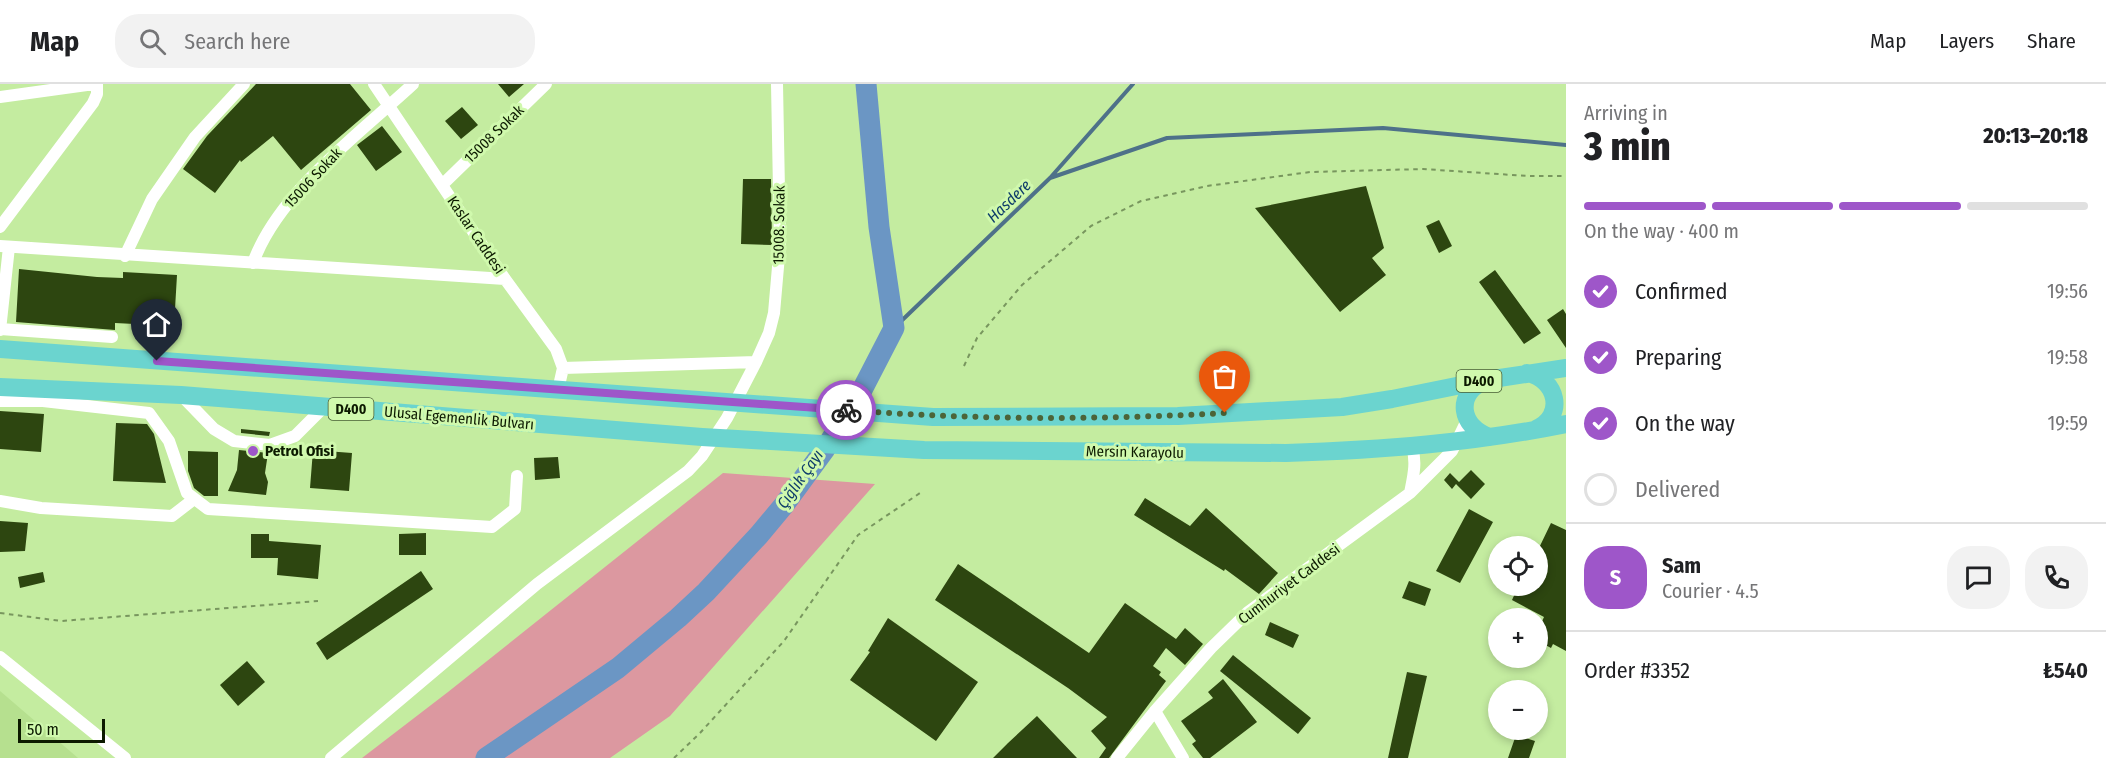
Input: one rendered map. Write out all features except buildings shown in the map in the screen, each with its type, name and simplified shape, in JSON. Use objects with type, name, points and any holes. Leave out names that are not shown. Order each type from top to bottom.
[{"type":"highway","name":"D400","points":[[0,349],[933,417],[1178,416],[1342,407],[1486,380],[1566,368]]},
{"type":"highway","points":[[1527,373],[1545,380],[1554,395],[1555,405],[1548,421],[1532,431]]},
{"type":"highway","points":[[1486,380],[1477,384],[1470,391],[1465,410],[1472,428],[1490,437]]},
{"type":"highway","name":"Ulusal Egemenlik Bulvarı","points":[[0,387],[181,395],[702,437]]},
{"type":"highway","name":"Mersin Karayolu","points":[[702,437],[924,450],[1286,453],[1460,444],[1566,424]]},
{"type":"street","points":[[0,97],[96,84],[97,94],[93,103],[0,227]]},
{"type":"street","points":[[125,256],[152,199],[195,137],[244,84]]},
{"type":"street","name":"Kaslar Caddesi","points":[[374,84],[505,279],[556,349],[563,368]]},
{"type":"street","name":"15006 Sokak","points":[[253,263],[265,235],[295,195],[348,141],[412,84]]},
{"type":"street","name":"15008 Sokak","points":[[442,185],[546,84]]},
{"type":"street","name":"15008. Sokak","points":[[331,758],[537,584],[688,471],[714,440],[769,333],[777,293],[780,244],[777,84]]},
{"type":"street","points":[[112,337],[0,329],[4,247],[505,279]]},
{"type":"street","points":[[558,390],[563,368],[756,362]]},
{"type":"street","points":[[181,395],[214,429],[234,441],[270,445],[294,436],[324,406]]},
{"type":"street","points":[[1554,395],[1566,412]]},
{"type":"street","points":[[0,401],[43,401],[149,413],[169,441],[187,493],[208,509],[492,527],[515,509],[517,476]]},
{"type":"street","name":"Cumhuriyet Caddesi","points":[[1117,758],[1211,648],[1248,612],[1410,493],[1460,444],[1467,420]]},
{"type":"street","points":[[1410,493],[1415,467],[1412,447]]},
{"type":"street","points":[[0,501],[41,508],[172,516],[194,499]]},
{"type":"street","points":[[0,657],[125,758]]},
{"type":"street","points":[[1155,711],[1184,758]]},
{"type":"path","points":[[964,366],[977,338],[1022,285],[1091,226],[1141,201],[1207,186],[1310,172],[1423,169],[1528,176],[1566,176]]},
{"type":"path","points":[[674,758],[700,733],[784,641],[858,535],[923,491]]},
{"type":"path","points":[[0,613],[61,621],[318,601]]},
{"type":"shaded area","points":[[723,473],[875,484],[670,716],[610,758],[362,758],[448,692]]},
{"type":"shaded area","points":[[0,691],[78,758],[0,758]]},
{"type":"waterway","name":"Çığlık Çayı","points":[[486,758],[618,668],[706,592],[784,505],[825,449],[862,390],[894,328],[879,227],[866,84]]},
{"type":"waterway","name":"Hasdere","points":[[894,328],[1050,178],[1133,84]]},
{"type":"waterway","points":[[1050,178],[1167,138],[1383,128],[1566,145]]},
{"type":"way so far","points":[[846,410],[933,417],[1178,416],[1225,413]]},
{"type":"place","name":"Petrol Ofisi","points":[[253,451]]},
{"type":"route","points":[[157,361],[846,410]]}]
